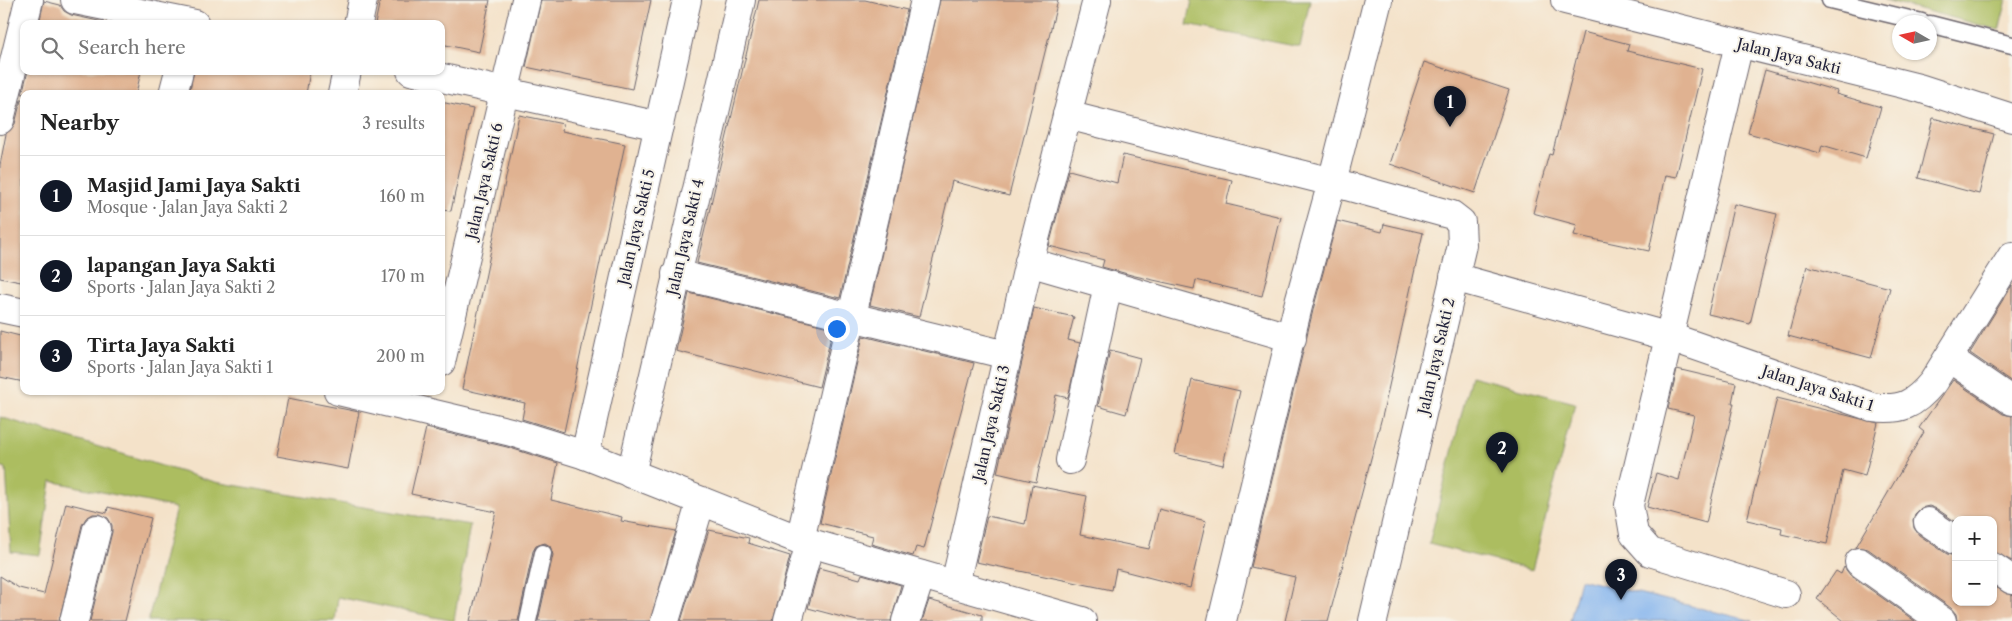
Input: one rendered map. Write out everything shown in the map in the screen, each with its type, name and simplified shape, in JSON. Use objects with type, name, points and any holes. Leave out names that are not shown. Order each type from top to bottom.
[{"type":"street","points":[[24,20],[29,0]]},
{"type":"street","points":[[75,0],[172,20]]},
{"type":"street","points":[[359,20],[363,0]]},
{"type":"street","name":"Jalan Jaya Sakti 6","points":[[445,345],[526,0]]},
{"type":"street","name":"Jalan Jaya Sakti 5","points":[[585,455],[687,0]]},
{"type":"street","name":"Jalan Jaya Sakti 4","points":[[630,474],[741,0]]},
{"type":"street","points":[[788,621],[850,318],[925,0]]},
{"type":"street","name":"Jalan Jaya Sakti 3","points":[[955,584],[1029,262],[1097,0]]},
{"type":"street","points":[[1222,621],[1292,338],[1299,302],[1332,182],[1378,0]]},
{"type":"street","name":"Jalan Jaya Sakti","points":[[1565,0],[1919,88],[2012,118]]},
{"type":"street","points":[[0,120],[20,37]]},
{"type":"street","points":[[1739,44],[1629,505],[1634,534],[1650,552],[1786,594]]},
{"type":"street","points":[[174,90],[178,75]]},
{"type":"street","points":[[343,90],[347,75]]},
{"type":"street","points":[[430,75],[659,126]]},
{"type":"street","points":[[1067,115],[1332,182]]},
{"type":"street","name":"Jalan Jaya Sakti 2","points":[[1332,182],[1452,215],[1461,222],[1462,246],[1373,621]]},
{"type":"street","name":"Jalan Jaya Sakti 1","points":[[1454,277],[1670,337],[1872,407],[1888,409],[1906,407],[1921,396],[1949,358],[2012,256]]},
{"type":"street","points":[[1029,262],[1292,338]]},
{"type":"street","points":[[676,274],[1007,355]]},
{"type":"street","points":[[1070,460],[1108,286]]},
{"type":"street","points":[[0,308],[20,312]]},
{"type":"street","points":[[1949,358],[2012,401]]},
{"type":"street","points":[[372,395],[432,402],[511,432],[585,455],[805,541],[1082,621]]},
{"type":"street","points":[[665,621],[701,501]]},
{"type":"street","points":[[1928,522],[1952,538]]},
{"type":"street","points":[[74,621],[97,529]]},
{"type":"street","points":[[1859,562],[1942,621]]},
{"type":"street","points":[[1997,570],[2012,580]]},
{"type":"street","points":[[906,621],[922,575]]},
{"type":"lane","points":[[1830,0],[1893,15]]},
{"type":"lane","points":[[1937,26],[2012,44]]},
{"type":"lane","points":[[528,621],[543,553]]},
{"type":"green space","points":[[1192,0],[1310,0],[1300,47],[1187,25]]},
{"type":"green space","points":[[1885,0],[2007,0],[1999,30]]},
{"type":"green space","points":[[1471,376],[1575,403],[1532,570],[1429,544]]},
{"type":"green space","points":[[0,417],[215,482],[470,525],[454,621],[338,597],[335,621],[148,621],[176,508],[51,481],[40,555],[11,552],[6,468],[0,466]]},
{"type":"water","points":[[1580,579],[1753,621],[1570,621]]},
{"type":"building","points":[[380,0],[490,0],[479,52],[445,45],[445,20],[376,20]]},
{"type":"building","points":[[541,0],[651,0],[632,89],[526,67]]},
{"type":"building","points":[[759,0],[865,0],[907,10],[840,298],[697,263]]},
{"type":"building","points":[[940,0],[1058,0],[1009,196],[952,181],[919,317],[870,305]]},
{"type":"building","points":[[44,1],[60,5],[64,11],[71,15],[94,20],[40,20]]},
{"type":"building","points":[[1583,32],[1629,44],[1627,51],[1702,69],[1676,177],[1665,175],[1649,251],[1574,235],[1577,225],[1533,213],[1549,154],[1552,155]]},
{"type":"building","points":[[1424,62],[1509,90],[1475,193],[1390,164]]},
{"type":"building","points":[[1765,70],[1837,91],[1836,94],[1881,107],[1866,158],[1822,145],[1820,153],[1748,133]]},
{"type":"building","points":[[27,75],[140,75],[137,90],[23,90]]},
{"type":"building","points":[[193,75],[309,75],[307,90],[190,90]]},
{"type":"building","points":[[445,103],[473,109],[451,211],[445,210]]},
{"type":"building","points":[[20,104],[20,282],[0,278],[0,165],[6,134],[15,124]]},
{"type":"building","points":[[519,115],[563,124],[562,131],[625,144],[564,432],[522,419],[525,403],[462,389]]},
{"type":"building","points":[[1933,118],[1994,134],[1979,194],[1918,178]]},
{"type":"building","points":[[1123,155],[1232,180],[1226,204],[1281,217],[1262,296],[1196,280],[1194,289],[1135,276],[1102,267],[1104,260],[1049,246],[1069,170],[1117,183]]},
{"type":"building","points":[[1734,204],[1777,214],[1750,324],[1708,314]]},
{"type":"building","points":[[1337,221],[1382,232],[1384,224],[1423,233],[1383,413],[1328,621],[1285,621],[1295,577],[1251,567],[1314,306]]},
{"type":"building","points":[[1807,266],[1890,288],[1871,358],[1788,336]]},
{"type":"building","points":[[2012,285],[2012,382],[1970,353]]},
{"type":"building","points":[[689,293],[833,328],[819,387],[676,351]]},
{"type":"building","points":[[1034,308],[1074,317],[1068,340],[1080,343],[1068,398],[1056,395],[1036,482],[997,473]]},
{"type":"building","points":[[0,331],[20,336],[20,381],[0,377]]},
{"type":"building","points":[[863,336],[974,363],[924,549],[916,547],[913,556],[871,544],[873,536],[820,523]]},
{"type":"building","points":[[1110,350],[1140,358],[1126,414],[1098,406]]},
{"type":"building","points":[[1677,369],[1736,383],[1732,403],[1734,403],[1706,523],[1647,507],[1656,473],[1679,480],[1694,415],[1668,409]]},
{"type":"building","points":[[1192,380],[1240,391],[1223,465],[1175,454]]},
{"type":"building","points":[[1953,380],[2003,414],[2012,416],[2012,561],[1997,554],[1997,516],[1952,516],[1952,519],[1929,506],[1921,508],[1915,514],[1913,520],[1914,528],[1919,535],[1947,554],[1952,555],[1952,606],[1997,606],[1997,588],[2012,595],[2012,621],[1957,621],[1956,614],[1951,608],[1868,549],[1856,547],[1924,432],[1919,428]]},
{"type":"building","points":[[288,398],[359,412],[348,469],[277,456]]},
{"type":"building","points":[[1777,398],[1878,423],[1865,476],[1843,470],[1827,544],[1781,534],[1782,528],[1747,520]]},
{"type":"building","points":[[426,428],[507,447],[558,463],[551,500],[622,517],[621,521],[676,531],[650,621],[538,621],[553,555],[550,546],[545,543],[536,546],[533,551],[518,621],[470,621],[496,512],[411,494]]},
{"type":"building","points":[[1032,485],[1087,496],[1080,535],[1149,549],[1159,509],[1206,521],[1190,588],[1116,569],[1112,590],[976,562],[987,516],[1025,524]]},
{"type":"building","points":[[66,503],[107,513],[108,507],[151,518],[125,621],[90,621],[112,532],[112,525],[108,518],[100,514],[93,514],[86,518],[82,525],[59,621],[0,621],[0,576],[19,588],[44,594]]},
{"type":"building","points":[[709,530],[749,538],[748,543],[790,556],[773,621],[681,621]]},
{"type":"building","points":[[1844,567],[1850,575],[1915,621],[1844,621],[1817,599],[1836,571],[1841,574]]},
{"type":"building","points":[[819,568],[860,579],[862,574],[901,585],[891,621],[857,621],[808,608]]},
{"type":"building","points":[[929,600],[982,615],[982,621],[922,621]]},
{"type":"place","name":"Masjid Jami Jaya Sakti","points":[[1450,127]]},
{"type":"place","name":"lapangan Jaya Sakti","points":[[1502,473]]},
{"type":"place","name":"Tirta Jaya Sakti","points":[[1621,600]]}]
